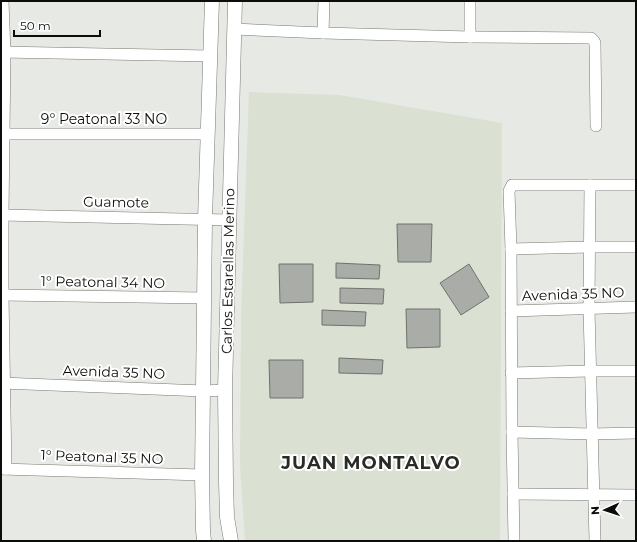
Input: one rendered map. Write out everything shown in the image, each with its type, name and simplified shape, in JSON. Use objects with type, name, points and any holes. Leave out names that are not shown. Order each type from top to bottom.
[{"type":"street","points":[[3,1],[3,469]]},
{"type":"street","name":"Carlos Estarellas Merino","points":[[204,541],[202,475],[206,219],[212,1]]},
{"type":"street","name":"Carlos Estarellas Merino","points":[[231,541],[227,517],[225,390],[235,1]]},
{"type":"street","points":[[324,1],[324,33]]},
{"type":"street","points":[[470,1],[470,37]]},
{"type":"street","points":[[234,29],[324,33],[593,39],[595,43],[596,126]]},
{"type":"street","points":[[3,52],[210,56]]},
{"type":"street","name":"9° Peatonal 33 NO","points":[[2,134],[208,134]]},
{"type":"street","points":[[514,541],[509,190],[512,185],[636,185]]},
{"type":"street","points":[[590,185],[589,309],[594,541]]},
{"type":"street","name":"Guamote","points":[[2,215],[230,220]]},
{"type":"street","points":[[511,249],[636,247]]},
{"type":"street","name":"1° Peatonal 34 NO","points":[[2,295],[205,298]]},
{"type":"street","name":"Avenida 35 NO","points":[[511,311],[636,307]]},
{"type":"street","points":[[511,374],[636,371]]},
{"type":"street","name":"Avenida 35 NO","points":[[3,383],[225,390]]},
{"type":"street","points":[[512,432],[592,434],[636,433]]},
{"type":"street","name":"1° Peatonal 35 NO","points":[[3,469],[202,475]]},
{"type":"street","points":[[513,494],[594,496],[636,495]]},
{"type":"shaded area","points":[[249,92],[340,95],[502,123],[500,541],[245,541],[240,465],[241,315]]},
{"type":"building","points":[[397,224],[432,224],[431,262],[398,262]]},
{"type":"building","points":[[336,263],[380,265],[379,279],[336,278]]},
{"type":"building","points":[[279,264],[313,264],[313,302],[280,303]]},
{"type":"building","points":[[469,264],[489,297],[461,315],[440,283]]},
{"type":"building","points":[[340,288],[384,289],[383,304],[340,303]]},
{"type":"building","points":[[406,309],[440,309],[440,347],[407,348]]},
{"type":"building","points":[[322,310],[366,312],[365,326],[322,325]]},
{"type":"building","points":[[339,358],[383,360],[382,374],[339,373]]},
{"type":"building","points":[[269,360],[303,360],[303,398],[270,398]]},
{"type":"district","name":"JUAN MONTALVO","points":[[371,463]]}]
